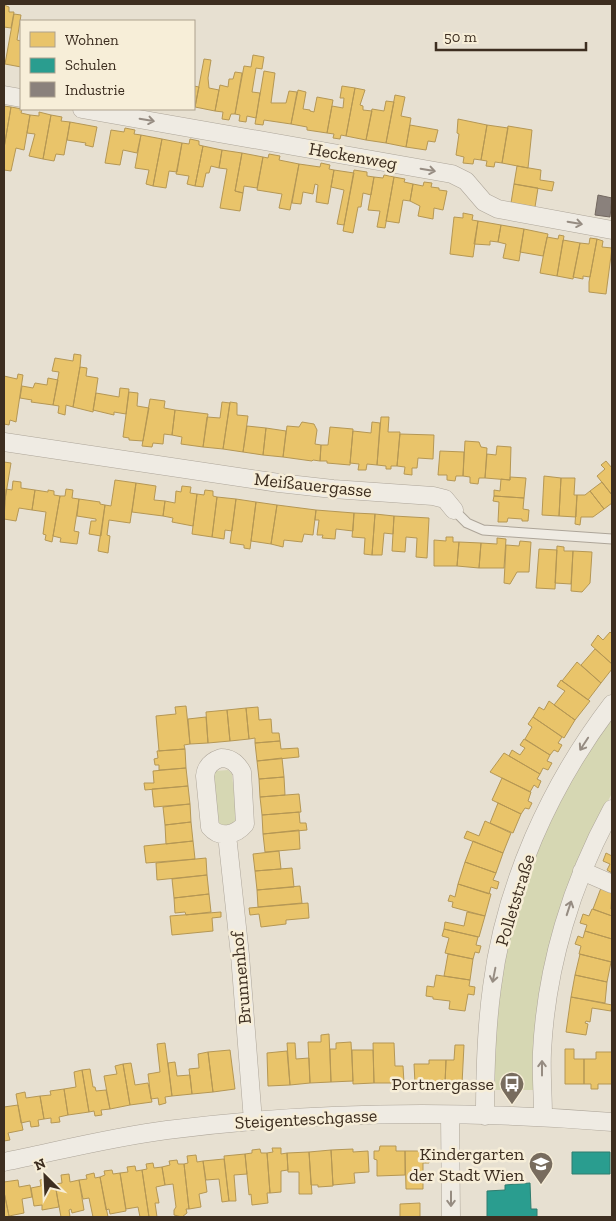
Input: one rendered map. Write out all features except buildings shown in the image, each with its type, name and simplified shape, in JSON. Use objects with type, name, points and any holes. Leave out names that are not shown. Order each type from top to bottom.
[{"type":"street","points":[[4,95],[20,98]]},
{"type":"street","name":"Heckenweg","points":[[88,110],[452,174],[466,181],[484,202],[498,209],[612,230]]},
{"type":"street","name":"Meißauergasse","points":[[4,442],[279,483],[433,496],[445,499],[454,510]]},
{"type":"street","name":"Polletstraße","points":[[485,1116],[486,1064],[492,985],[506,919],[529,850],[557,789],[612,704]]},
{"type":"street","points":[[543,1116],[542,1052],[547,1003],[556,955],[563,927],[582,871],[612,808]]},
{"type":"street","name":"Brunnenhof","points":[[227,834],[240,955],[253,1122]]},
{"type":"street","points":[[582,871],[612,884]]},
{"type":"street","name":"Steigenteschgasse","points":[[4,1162],[166,1130],[253,1122],[382,1114],[543,1116],[612,1122]]},
{"type":"street","points":[[450,1115],[451,1217]]},
{"type":"lane","name":"Meißauergasse","points":[[454,510],[467,523],[483,530],[612,539]]},
{"type":"green space","points":[[612,715],[612,793],[586,845],[535,1090],[492,1090],[498,993],[515,909],[537,849],[574,772]]},
{"type":"green space","points":[[228,770],[232,774],[237,821],[233,824],[221,826],[217,821],[213,774],[216,771]]},
{"type":"place","name":"Portnergasse","points":[[512,1105]]},
{"type":"place","name":"Kindergarten der Stadt Wien","points":[[541,1185]]}]
